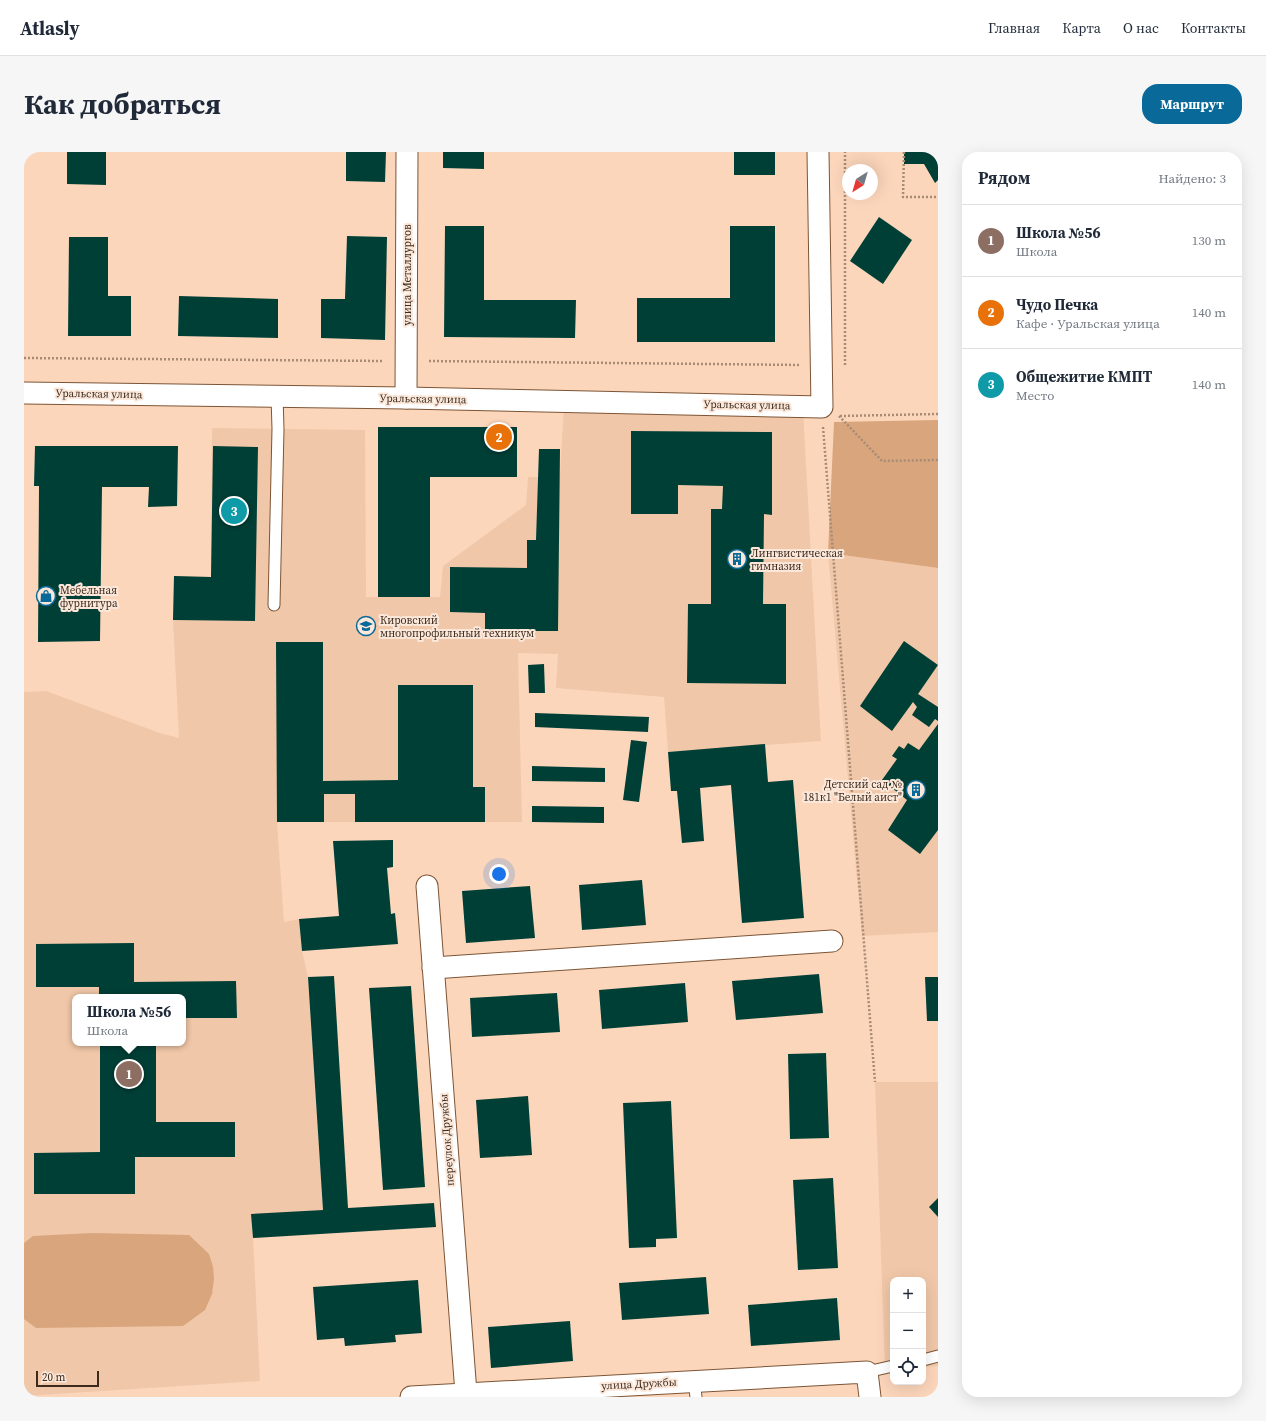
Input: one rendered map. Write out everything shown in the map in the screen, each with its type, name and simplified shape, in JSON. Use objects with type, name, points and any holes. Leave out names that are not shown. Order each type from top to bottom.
[{"type":"street","name":"улица Металлургов","points":[[406,398],[407,152]]},
{"type":"street","points":[[818,152],[830,411]]},
{"type":"street","name":"Уральская улица","points":[[24,393],[406,398],[830,411]]},
{"type":"street","name":"переулок Дружбы","points":[[427,886],[467,1395]]},
{"type":"street","points":[[433,968],[832,941]]},
{"type":"street","points":[[867,1372],[870,1397]]},
{"type":"street","name":"улица Дружбы","points":[[411,1397],[695,1389],[867,1372]]},
{"type":"lane","points":[[274,605],[278,429],[277,396]]},
{"type":"lane","points":[[926,1359],[938,1356]]},
{"type":"lane","points":[[867,1372],[890,1367]]},
{"type":"path","points":[[845,152],[845,365]]},
{"type":"path","points":[[904,152],[903,197],[938,197]]},
{"type":"path","points":[[24,358],[383,361]]},
{"type":"path","points":[[429,361],[802,365]]},
{"type":"path","points":[[830,411],[938,414]]},
{"type":"path","points":[[830,411],[882,461],[938,460]]},
{"type":"path","points":[[830,411],[875,1082]]},
{"type":"shaded area","points":[[564,401],[803,409],[821,741],[668,752],[664,697],[556,688],[558,654],[518,653],[522,822],[277,822],[284,922],[299,919],[302,951],[308,977],[323,1210],[252,1215],[260,1381],[24,1396],[24,692],[46,691],[160,733],[179,738],[173,620],[174,576],[211,577],[212,428],[365,430],[366,597],[440,597],[443,566],[526,505],[528,477],[560,477]]},
{"type":"shaded area","points":[[938,420],[938,568],[828,553],[834,422]]},
{"type":"shaded area","points":[[828,553],[938,568],[938,932],[862,936]]},
{"type":"shaded area","points":[[875,1082],[938,1082],[938,1366],[926,1367],[926,1277],[890,1277],[890,1369],[885,1370]]},
{"type":"shaded area","points":[[92,1233],[189,1235],[209,1254],[213,1267],[214,1279],[212,1294],[205,1310],[183,1326],[36,1328],[24,1319],[24,1243],[33,1236]]},
{"type":"building","points":[[67,152],[106,152],[106,185],[67,184]]},
{"type":"building","points":[[346,152],[386,152],[385,182],[346,181]]},
{"type":"building","points":[[443,152],[484,152],[484,169],[443,168]]},
{"type":"building","points":[[734,152],[775,152],[775,175],[734,175]]},
{"type":"building","points":[[904,152],[938,152],[938,180],[935,183],[924,164],[904,164]]},
{"type":"building","points":[[879,217],[912,240],[883,284],[850,261]]},
{"type":"building","points":[[445,226],[484,226],[484,300],[576,300],[575,338],[444,337]]},
{"type":"building","points":[[730,226],[775,226],[775,342],[637,342],[637,298],[730,298]]},
{"type":"building","points":[[347,236],[387,237],[385,340],[321,338],[321,299],[345,299]]},
{"type":"building","points":[[69,237],[108,237],[108,296],[131,296],[131,336],[68,336]]},
{"type":"building","points":[[179,296],[278,299],[278,338],[178,336]]},
{"type":"building","points":[[378,427],[517,427],[517,477],[430,477],[430,597],[378,597]]},
{"type":"building","name":"Лингвистическая гимназия","points":[[631,431],[772,432],[772,515],[764,514],[763,604],[786,604],[786,684],[687,683],[688,604],[711,604],[711,509],[722,509],[723,486],[678,485],[678,514],[631,514]]},
{"type":"building","points":[[35,446],[178,446],[177,506],[148,507],[149,487],[102,487],[100,641],[38,642],[39,486],[34,486]]},
{"type":"building","points":[[213,446],[258,447],[255,621],[173,620],[174,576],[211,577]]},
{"type":"building","points":[[539,449],[560,449],[558,631],[485,631],[485,613],[450,612],[450,567],[527,568],[527,540],[536,540]]},
{"type":"building","points":[[904,641],[938,665],[918,694],[938,707],[938,721],[935,719],[929,727],[912,715],[917,707],[913,702],[892,731],[860,706]]},
{"type":"building","points":[[276,642],[323,642],[323,781],[398,780],[398,685],[473,685],[473,787],[485,787],[485,822],[355,822],[355,794],[324,794],[324,822],[277,822]]},
{"type":"building","points":[[544,664],[545,693],[529,693],[528,665]]},
{"type":"building","points":[[535,713],[649,717],[648,732],[535,727]]},
{"type":"building","name":"Детский сад № 181к1 \"Белый аист\"","points":[[938,724],[938,830],[920,854],[888,830],[907,800],[882,780],[897,759],[892,756],[899,746],[904,749],[908,743],[919,750]]},
{"type":"building","points":[[631,740],[647,742],[639,802],[623,800]]},
{"type":"building","points":[[765,744],[768,782],[793,780],[804,918],[742,923],[731,785],[700,788],[704,841],[682,843],[677,791],[671,791],[668,752]]},
{"type":"building","points":[[532,766],[605,768],[605,782],[532,781]]},
{"type":"building","points":[[532,806],[604,807],[604,823],[532,822]]},
{"type":"building","points":[[393,840],[393,867],[387,868],[391,914],[395,913],[398,944],[302,951],[299,919],[339,916],[333,841]]},
{"type":"building","points":[[642,880],[646,925],[582,930],[579,885]]},
{"type":"building","points":[[530,886],[535,938],[466,943],[462,891]]},
{"type":"building","points":[[134,943],[134,982],[236,981],[237,1018],[186,1018],[186,994],[99,994],[99,987],[36,987],[36,944]]},
{"type":"building","points":[[819,974],[823,1013],[736,1020],[732,981]]},
{"type":"building","points":[[334,976],[348,1208],[434,1203],[436,1227],[253,1238],[251,1214],[323,1210],[308,977]]},
{"type":"building","points":[[925,977],[938,977],[938,1021],[927,1021]]},
{"type":"building","points":[[685,983],[688,1022],[602,1029],[599,990]]},
{"type":"building","points":[[411,986],[425,1187],[383,1190],[369,988]]},
{"type":"building","points":[[557,993],[560,1032],[472,1037],[470,998]]},
{"type":"building","points":[[100,1046],[156,1046],[156,1122],[235,1122],[235,1157],[135,1157],[135,1194],[34,1194],[34,1153],[100,1152]]},
{"type":"building","points":[[826,1053],[829,1138],[790,1139],[788,1054]]},
{"type":"building","points":[[528,1096],[532,1155],[480,1158],[476,1100]]},
{"type":"building","points":[[671,1101],[677,1238],[656,1239],[656,1247],[629,1248],[623,1103]]},
{"type":"building","points":[[833,1178],[838,1268],[798,1270],[793,1180]]},
{"type":"building","points":[[938,1198],[938,1217],[929,1207]]},
{"type":"building","points":[[706,1277],[709,1314],[622,1320],[619,1283]]},
{"type":"building","points":[[418,1280],[422,1333],[395,1335],[396,1342],[345,1346],[344,1338],[317,1340],[313,1287]]},
{"type":"building","points":[[837,1298],[840,1340],[751,1346],[748,1305]]},
{"type":"building","points":[[570,1321],[573,1361],[491,1368],[488,1327]]},
{"type":"place","name":"Чудо Печка","points":[[499,437]]},
{"type":"place","name":"Общежитие КМПТ","points":[[234,511]]},
{"type":"place","name":"Лингвистическая гимназия","points":[[737,559]]},
{"type":"place","name":"Мебельная фурнитура","points":[[46,596]]},
{"type":"place","name":"Кировский многопрофильный техникум","points":[[366,626]]},
{"type":"place","name":"Детский сад № 181к1 \"Белый аист\"","points":[[916,790]]},
{"type":"place","name":"Школа №56","points":[[129,1074]]}]
